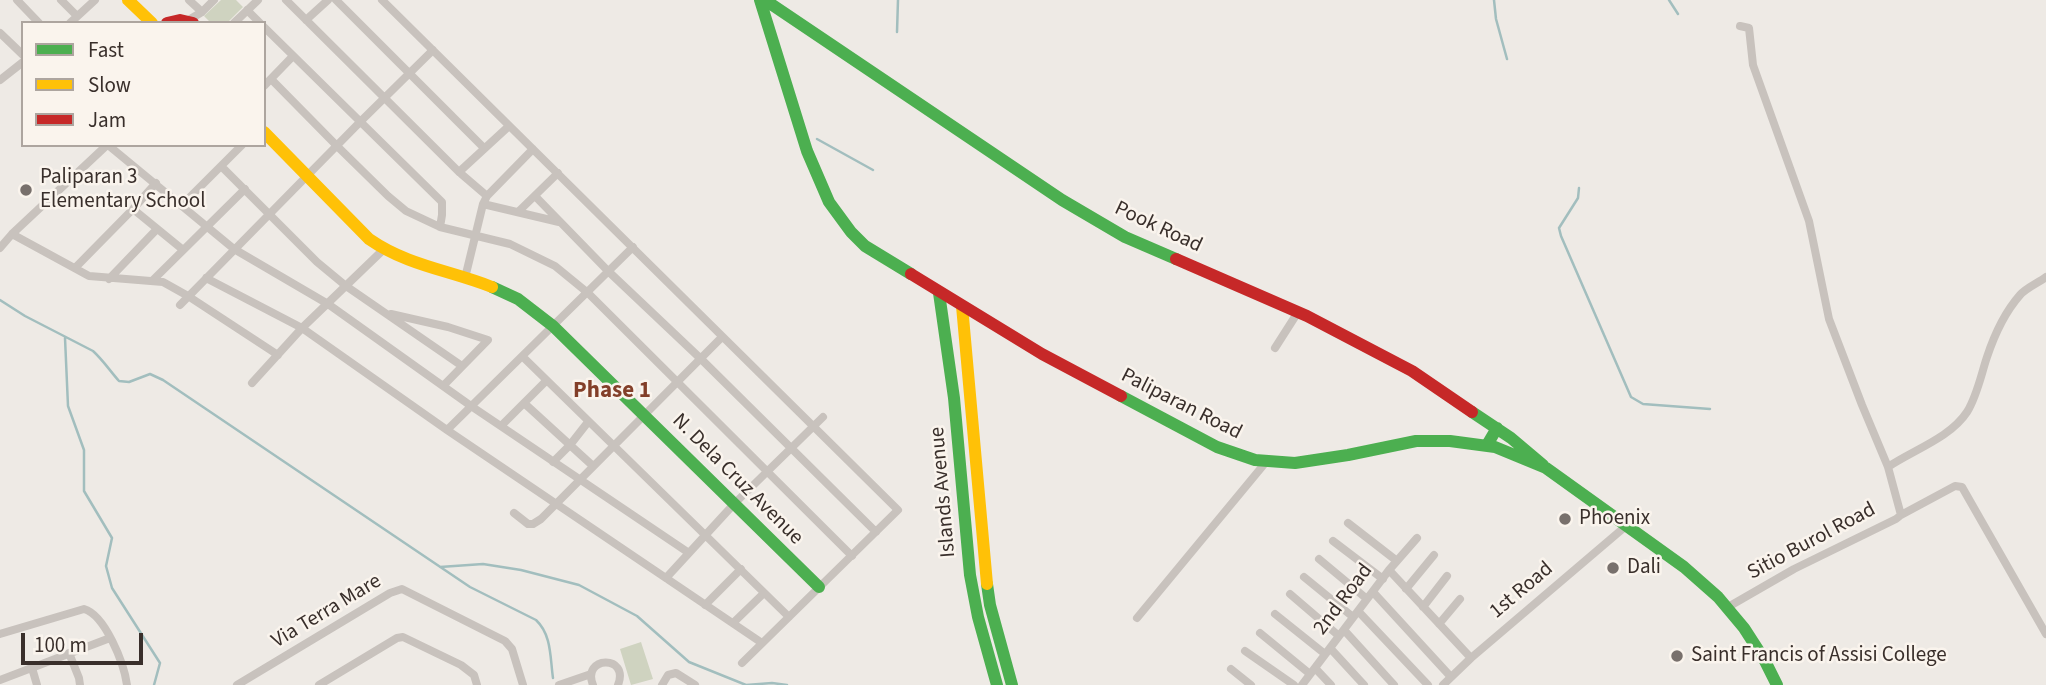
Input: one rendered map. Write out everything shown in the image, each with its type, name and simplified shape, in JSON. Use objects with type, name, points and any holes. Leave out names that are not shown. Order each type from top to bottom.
[{"type":"street","points":[[17,0],[37,21]]},
{"type":"street","points":[[61,0],[77,16]]},
{"type":"street","points":[[72,21],[95,0]]},
{"type":"street","points":[[118,0],[137,21]]},
{"type":"street","points":[[128,0],[150,21]]},
{"type":"street","points":[[189,0],[202,12]]},
{"type":"street","points":[[191,21],[214,0]]},
{"type":"street","points":[[236,21],[258,0]]},
{"type":"street","points":[[286,0],[485,200],[558,222]]},
{"type":"street","points":[[306,20],[328,0]]},
{"type":"street","points":[[336,0],[484,148]]},
{"type":"street","points":[[382,0],[898,510],[742,663]]},
{"type":"street","name":"Paliparan Road","points":[[762,0],[773,46],[812,169],[834,213],[865,246],[1042,354],[1217,447],[1248,458],[1295,463],[1416,441],[1450,441],[1487,445],[1546,468],[1698,579],[1728,607],[1764,659],[1777,685]]},
{"type":"street","name":"Pook Road","points":[[762,0],[1062,200],[1114,231],[1298,312],[1412,371],[1511,438],[1546,468]]},
{"type":"street","points":[[247,10],[258,21]]},
{"type":"street","name":"Sitio Burol Road","points":[[1728,607],[1794,569],[1901,514],[1888,467],[1829,320],[1809,221],[1753,65],[1749,28],[1740,26]]},
{"type":"street","points":[[266,29],[442,202],[440,227]]},
{"type":"street","points":[[0,33],[21,53]]},
{"type":"street","points":[[180,305],[433,50]]},
{"type":"street","points":[[293,56],[268,83],[388,196],[406,211],[440,227],[510,244],[555,266],[588,293],[852,556]]},
{"type":"street","points":[[0,80],[21,64]]},
{"type":"street","points":[[459,172],[509,126]]},
{"type":"street","name":"N. Dela Cruz Avenue","points":[[266,134],[383,250],[425,268],[508,293],[553,326],[819,587]]},
{"type":"street","points":[[0,248],[105,147]]},
{"type":"street","points":[[110,147],[234,249],[328,304],[471,406],[689,553]]},
{"type":"street","points":[[182,205],[240,147]]},
{"type":"street","points":[[465,278],[485,200],[533,149]]},
{"type":"street","points":[[221,166],[317,262],[346,286],[462,366]]},
{"type":"street","points":[[518,212],[558,173]]},
{"type":"street","points":[[75,268],[156,183]]},
{"type":"street","points":[[152,281],[245,190]]},
{"type":"street","points":[[535,196],[558,222],[876,532]]},
{"type":"street","points":[[133,209],[182,249]]},
{"type":"street","points":[[109,279],[157,229]]},
{"type":"street","points":[[12,234],[89,276],[163,282],[278,355]]},
{"type":"street","points":[[447,430],[633,247]]},
{"type":"street","points":[[252,383],[302,328],[383,250]]},
{"type":"street","points":[[1888,467],[1938,437],[1966,413],[2007,312],[2021,294],[2046,277]]},
{"type":"street","points":[[206,278],[302,328],[555,504],[762,643]]},
{"type":"street","name":"Islands Avenue","points":[[939,293],[956,412],[970,577],[997,685]]},
{"type":"street","name":"Islands Avenue","points":[[962,306],[985,575],[990,605],[1012,685]]},
{"type":"street","points":[[1275,348],[1298,312]]},
{"type":"street","points":[[386,313],[448,327],[488,340],[443,386]]},
{"type":"street","points":[[514,513],[531,525],[541,519],[722,337]]},
{"type":"street","points":[[523,357],[789,617]]},
{"type":"street","points":[[500,426],[547,382]]},
{"type":"street","points":[[524,403],[593,467]]},
{"type":"street","points":[[666,578],[705,534],[823,417]]},
{"type":"street","points":[[553,462],[589,422]]},
{"type":"street","points":[[1487,445],[1497,428]]},
{"type":"street","points":[[1137,618],[1266,461]]},
{"type":"street","points":[[1901,514],[1955,486],[1962,487],[2046,634]]},
{"type":"street","points":[[1348,523],[1397,561]]},
{"type":"street","name":"1st Road","points":[[1447,682],[1471,658],[1626,526]]},
{"type":"street","name":"2nd Road","points":[[1302,685],[1389,570],[1417,538]]},
{"type":"street","points":[[1333,541],[1383,579]]},
{"type":"street","points":[[1406,589],[1434,555]]},
{"type":"street","points":[[1319,559],[1370,595],[1447,682]]},
{"type":"street","points":[[705,605],[741,569]]},
{"type":"street","points":[[1389,570],[1471,658]]},
{"type":"street","points":[[1423,607],[1447,576]]},
{"type":"street","points":[[1304,577],[1356,614],[1428,685]]},
{"type":"street","name":"Via Terra Mare","points":[[237,685],[252,682],[390,593],[402,589],[505,641],[512,649],[523,685]]},
{"type":"street","points":[[733,623],[764,593]]},
{"type":"street","points":[[1290,594],[1341,633],[1394,685]]},
{"type":"street","points":[[1439,624],[1460,599]]},
{"type":"street","points":[[0,634],[83,608],[91,611],[110,638],[125,673],[127,685]]},
{"type":"street","points":[[1275,614],[1327,651],[1364,685]]},
{"type":"street","points":[[1260,634],[1331,685]]},
{"type":"street","points":[[320,685],[397,638],[403,637],[461,665],[474,675],[477,685]]},
{"type":"street","points":[[0,680],[110,638]]},
{"type":"street","points":[[1245,651],[1294,685]]},
{"type":"street","points":[[69,653],[80,685]]},
{"type":"street","points":[[559,685],[591,674],[597,664],[605,662],[612,663],[620,673],[618,685]]},
{"type":"street","points":[[32,668],[37,685]]},
{"type":"street","points":[[1231,669],[1251,685]]},
{"type":"street","points":[[662,685],[668,675],[676,673],[695,685]]},
{"type":"street","points":[[591,674],[593,685]]},
{"type":"green space","points":[[221,0],[236,0],[243,7],[229,21],[209,21],[204,16]]},
{"type":"green space","points":[[641,642],[653,679],[631,685],[620,649]]},
{"type":"waterway","points":[[897,32],[898,0]]},
{"type":"waterway","points":[[1494,0],[1496,19],[1507,59]]},
{"type":"waterway","points":[[1669,0],[1678,14]]},
{"type":"waterway","points":[[817,139],[873,170]]},
{"type":"waterway","points":[[1579,188],[1578,198],[1559,228],[1631,397],[1643,404],[1710,409]]},
{"type":"waterway","points":[[0,300],[93,351],[119,381],[129,382],[150,374],[163,380],[470,587],[536,620],[548,640],[553,678]]},
{"type":"waterway","points":[[65,338],[68,406],[84,450],[84,491],[112,538],[106,566],[112,588],[160,663],[154,685]]},
{"type":"waterway","points":[[440,567],[483,564],[521,570],[579,585],[637,616],[689,662],[746,685],[787,685]]},
{"type":"traffic: fast","points":[[760,0],[807,151],[829,202],[865,246],[911,274]]},
{"type":"traffic: fast","points":[[765,0],[1062,200],[1125,237],[1176,259]]},
{"type":"traffic: fast","points":[[492,287],[518,299],[553,326],[819,587]]},
{"type":"traffic: fast","points":[[939,293],[954,398],[970,575],[978,617],[997,685]]},
{"type":"traffic: fast","points":[[1121,396],[1217,447],[1255,460],[1295,463],[1416,441],[1450,441],[1495,447],[1546,468],[1684,567],[1718,597],[1744,628],[1777,685]]},
{"type":"traffic: fast","points":[[1472,412],[1511,438],[1543,465]]},
{"type":"traffic: fast","points":[[1487,445],[1497,428]]},
{"type":"traffic: fast","points":[[987,584],[990,605],[1012,685]]},
{"type":"traffic: slow","points":[[128,0],[150,21]]},
{"type":"traffic: slow","points":[[266,134],[369,239],[414,262],[492,287]]},
{"type":"traffic: slow","points":[[962,306],[987,584]]},
{"type":"traffic: jam","points":[[176,21],[184,21]]},
{"type":"traffic: jam","points":[[1176,259],[1307,316],[1412,371],[1472,412]]},
{"type":"traffic: jam","points":[[911,274],[1042,354],[1121,396]]},
{"type":"place","name":"Paliparan 3 Elementary School","points":[[26,190]]},
{"type":"place","name":"Phoenix","points":[[1565,519]]},
{"type":"place","name":"Dali","points":[[1613,568]]},
{"type":"place","name":"Saint Francis of Assisi College","points":[[1677,656]]},
{"type":"district","name":"Phase 1","points":[[612,392]]}]
